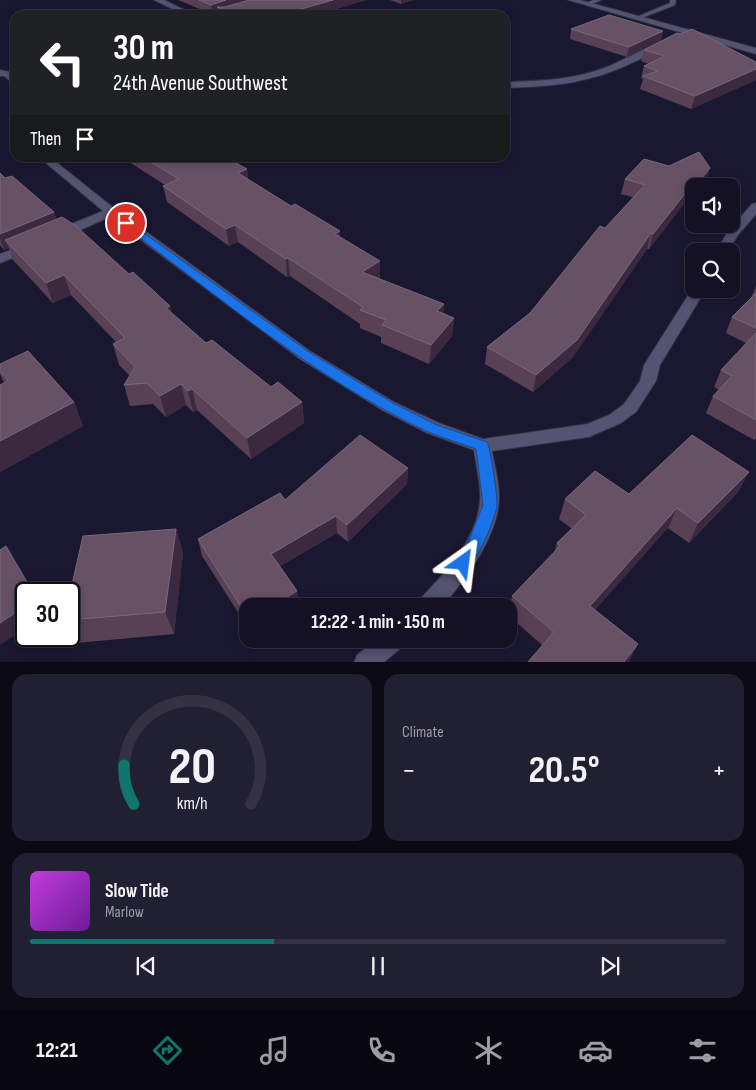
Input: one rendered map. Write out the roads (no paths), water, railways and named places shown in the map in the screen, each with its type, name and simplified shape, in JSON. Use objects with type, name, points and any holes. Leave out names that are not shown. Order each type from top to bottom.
[{"type":"street","points":[[158,0],[181,10]]},
{"type":"street","points":[[572,0],[756,51]]},
{"type":"street","points":[[510,85],[544,83],[588,76],[627,62],[688,32]]},
{"type":"street","points":[[50,162],[111,212],[305,355],[388,406],[432,428],[482,446],[589,430],[615,419],[630,408],[640,395],[648,381],[652,366],[694,298]]},
{"type":"street","points":[[727,243],[756,207]]},
{"type":"street","points":[[0,259],[111,212]]},
{"type":"street","points":[[436,598],[473,549],[490,505],[482,446]]},
{"type":"street","points":[[365,662],[383,648]]},
{"type":"lane","points":[[588,4],[598,0]]},
{"type":"lane","points":[[637,18],[673,4],[673,0]]}]
